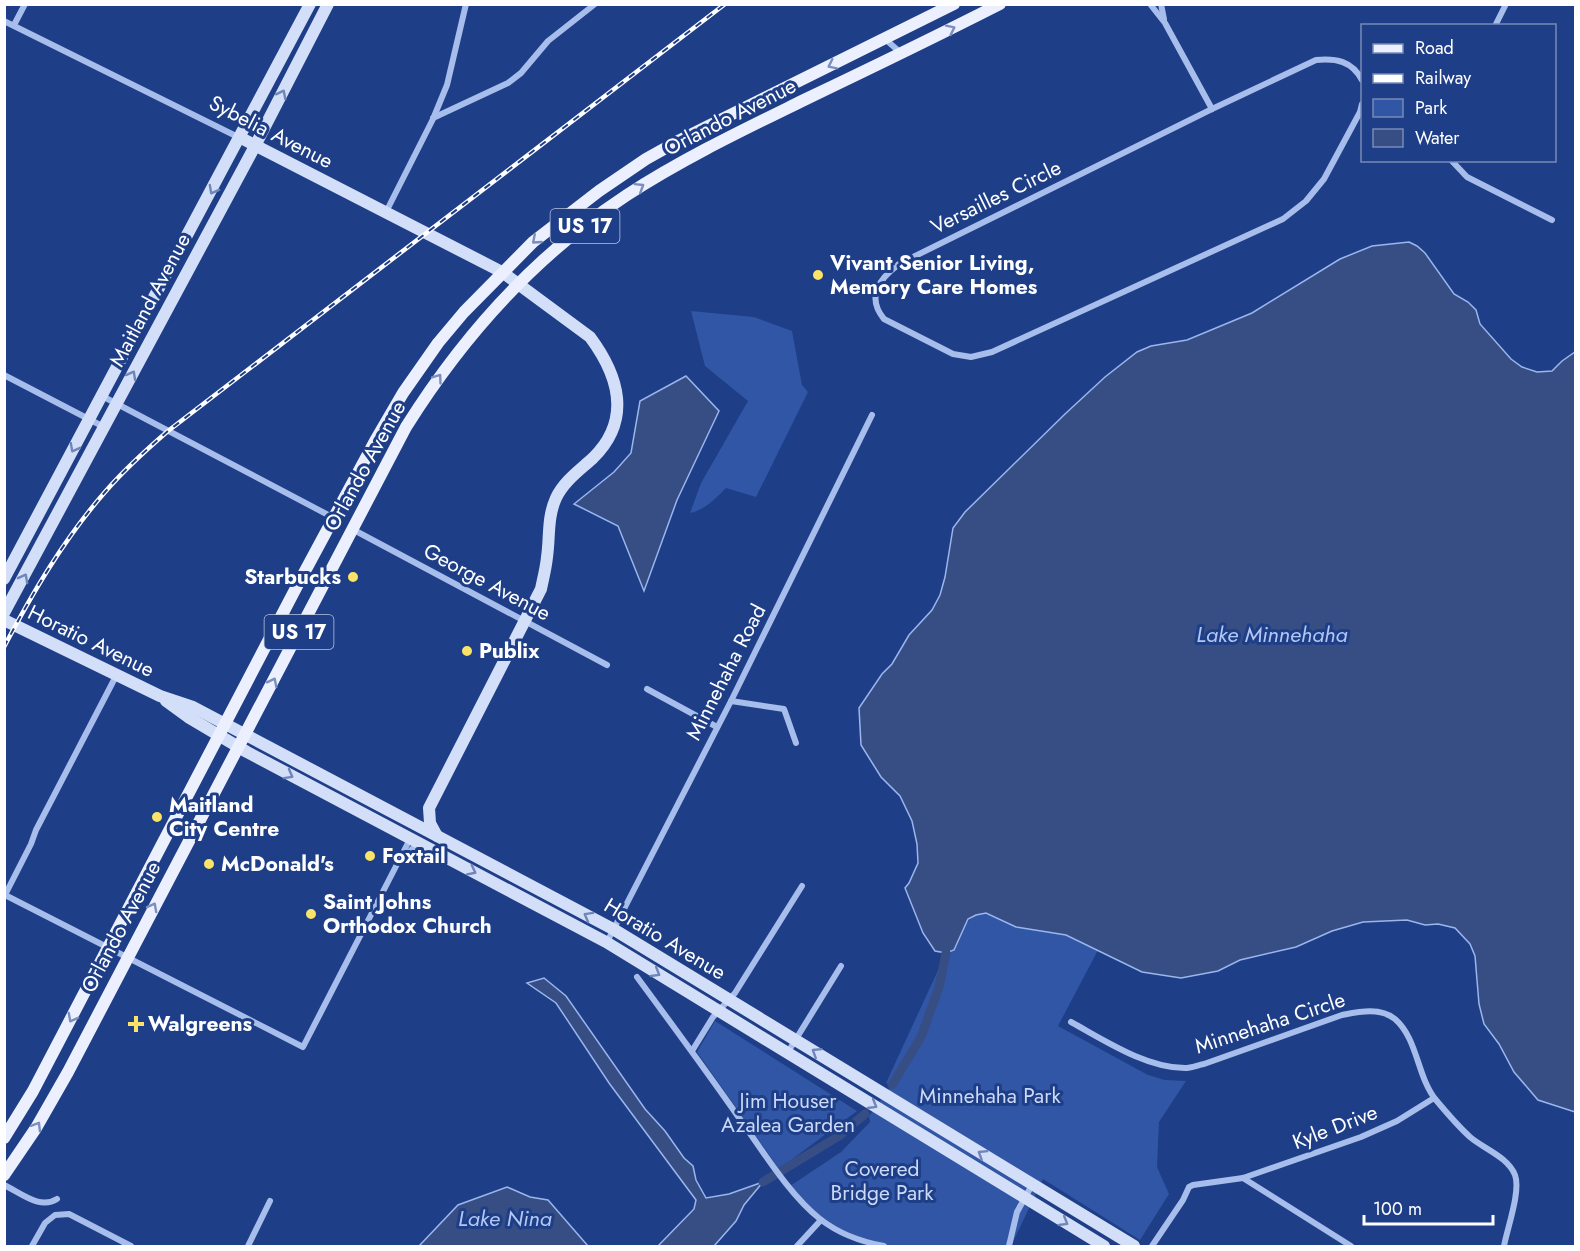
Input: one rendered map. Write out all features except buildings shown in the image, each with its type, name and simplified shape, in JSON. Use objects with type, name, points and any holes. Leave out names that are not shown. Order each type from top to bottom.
[{"type":"main road","name":"Maitland Avenue","points":[[4,579],[241,138],[310,4]]},
{"type":"main road","name":"Maitland Avenue","points":[[4,613],[255,146],[328,4]]},
{"type":"main road","name":"Orlando Avenue","points":[[4,1138],[33,1091],[334,518],[403,393],[438,343],[502,272],[562,218],[646,159],[954,4]]},
{"type":"main road","name":"Orlando Avenue","points":[[4,1175],[52,1100],[402,434],[419,406],[466,342],[518,284],[575,234],[599,215],[680,162],[1000,4]]},
{"type":"main road","name":"Sybelia Avenue","points":[[241,138],[502,272],[590,338],[601,352],[612,375],[618,405],[617,418],[606,442],[569,480],[557,496],[550,515],[548,556],[541,589],[429,808]]},
{"type":"main road","name":"Horatio Avenue","points":[[4,620],[116,676],[160,696],[193,707],[223,730],[238,747],[606,942],[1104,1246]]},
{"type":"main road","name":"Horatio Avenue","points":[[223,730],[245,734],[613,929],[1134,1246]]},
{"type":"main road","points":[[403,818],[416,816],[429,808],[430,823],[438,837]]},
{"type":"main road","points":[[415,842],[420,834],[438,837]]},
{"type":"street","points":[[14,25],[25,4]]},
{"type":"street","points":[[386,212],[433,119],[447,85],[466,4]]},
{"type":"street","points":[[433,119],[508,83],[521,73],[548,41],[595,4]]},
{"type":"street","points":[[1150,4],[1165,23],[1212,109]]},
{"type":"street","points":[[1161,4],[1165,23]]},
{"type":"street","points":[[1496,24],[1506,4]]},
{"type":"street","name":"Sybelia Avenue","points":[[4,21],[241,138]]},
{"type":"street","points":[[885,39],[901,53]]},
{"type":"street","name":"Versailles Circle","points":[[1357,70],[1342,61],[1316,60],[899,264],[888,272],[878,286],[875,298],[877,310],[884,319],[953,354],[971,357],[992,352],[1283,219],[1306,201],[1324,179],[1361,108]]},
{"type":"street","points":[[1361,65],[1357,70],[1361,78]]},
{"type":"street","points":[[1453,162],[1467,177],[1552,220]]},
{"type":"street","points":[[4,375],[104,427]]},
{"type":"street","points":[[102,396],[334,518]]},
{"type":"street","name":"Minnehaha Road","points":[[606,942],[731,701],[872,415]]},
{"type":"street","name":"George Avenue","points":[[352,529],[607,665]]},
{"type":"street","points":[[28,535],[43,542]]},
{"type":"street","points":[[116,676],[4,896],[303,1047],[396,866],[415,842]]},
{"type":"street","points":[[647,689],[717,727]]},
{"type":"street","points":[[731,701],[784,709],[796,743]]},
{"type":"street","points":[[396,866],[412,849],[415,842]]},
{"type":"street","points":[[692,1051],[718,1010],[735,993],[802,886]]},
{"type":"street","points":[[787,1053],[841,966]]},
{"type":"street","points":[[637,977],[782,1177],[810,1211],[821,1220],[850,1236],[882,1246]]},
{"type":"street","name":"Minnehaha Circle","points":[[1071,1022],[1125,1052],[1154,1062],[1185,1068],[1204,1064],[1342,1015],[1373,1011],[1395,1019],[1406,1035],[1434,1098],[1470,1137],[1508,1164],[1515,1176],[1516,1190],[1504,1246]]},
{"type":"street","name":"Kyle Drive","points":[[1243,1178],[1361,1137],[1397,1121],[1434,1098]]},
{"type":"street","points":[[1152,1246],[1183,1200],[1189,1187],[1243,1178],[1351,1246]]},
{"type":"street","points":[[4,1185],[43,1204],[57,1199]]},
{"type":"street","points":[[1009,1246],[1017,1212],[1032,1185]]},
{"type":"street","points":[[248,1246],[270,1202]]},
{"type":"street","points":[[32,1246],[45,1223],[55,1215],[69,1214],[131,1246]]},
{"type":"street","points":[[797,1246],[821,1220]]},
{"type":"green space","points":[[691,311],[754,317],[792,331],[802,385],[808,392],[756,497],[726,488],[705,507],[690,513],[701,483],[748,401],[705,366]]},
{"type":"green space","name":"Minnehaha Park","points":[[986,913],[1016,927],[1066,935],[1098,950],[1058,1026],[1148,1075],[1165,1080],[1186,1081],[1159,1122],[1157,1167],[1169,1194],[1140,1240],[1043,1179],[1011,1246],[882,1246],[821,1220],[790,1186],[841,1152],[870,1122],[869,1116],[892,1085],[886,1083],[946,953],[954,950],[965,926],[972,918]]},
{"type":"green space","name":"Jim Houser Azalea Garden","points":[[715,1021],[857,1111],[779,1169],[697,1052]]},
{"type":"water","name":"Lake Minnehaha","points":[[1409,242],[1425,253],[1454,294],[1476,310],[1480,324],[1511,359],[1522,367],[1537,372],[1552,371],[1575,352],[1575,1112],[1538,1100],[1514,1072],[1499,1044],[1484,1024],[1479,1004],[1475,956],[1470,944],[1455,928],[1438,924],[1425,925],[1407,920],[1363,922],[1332,931],[1296,947],[1240,960],[1218,971],[1181,978],[1142,972],[1066,935],[1016,927],[986,913],[968,919],[954,950],[946,953],[935,951],[923,933],[905,888],[918,863],[912,821],[900,796],[881,777],[861,745],[859,708],[882,674],[892,664],[909,635],[932,610],[940,595],[953,528],[965,512],[1105,377],[1137,352],[1151,346],[1187,340],[1252,313],[1340,259],[1372,246]]},
{"type":"water","points":[[686,376],[719,411],[677,500],[644,591],[618,526],[574,504],[614,472],[631,453],[640,401]]},
{"type":"water","points":[[544,978],[566,996],[645,1109],[693,1166],[696,1180],[706,1198],[729,1194],[763,1182],[744,1205],[736,1221],[714,1246],[658,1246],[694,1209],[696,1200],[609,1083],[556,1003],[527,983]]},
{"type":"water","name":"Lake Nina","points":[[507,1187],[530,1197],[548,1200],[588,1246],[419,1246],[458,1205]]},
{"type":"waterway","points":[[892,1085],[921,1037],[939,987],[946,953]]},
{"type":"waterway","points":[[763,1182],[839,1136],[865,1114]]},
{"type":"railway","points":[[4,647],[38,586],[76,528],[112,484],[152,445],[725,4]]},
{"type":"place","name":"Vivant Senior Living, Memory Care Homes","points":[[818,275]]},
{"type":"place","name":"Starbucks","points":[[353,577]]},
{"type":"place","name":"Publix","points":[[467,651]]},
{"type":"place","name":"Maitland City Centre","points":[[157,817]]},
{"type":"place","name":"Foxtail","points":[[370,856]]},
{"type":"place","name":"McDonald's","points":[[209,864]]},
{"type":"place","name":"Saint Johns Orthodox Church","points":[[311,914]]},
{"type":"place","name":"Walgreens","points":[[136,1024]]},
{"type":"park label","name":"Covered Bridge Park","points":[[882,1181]]}]
